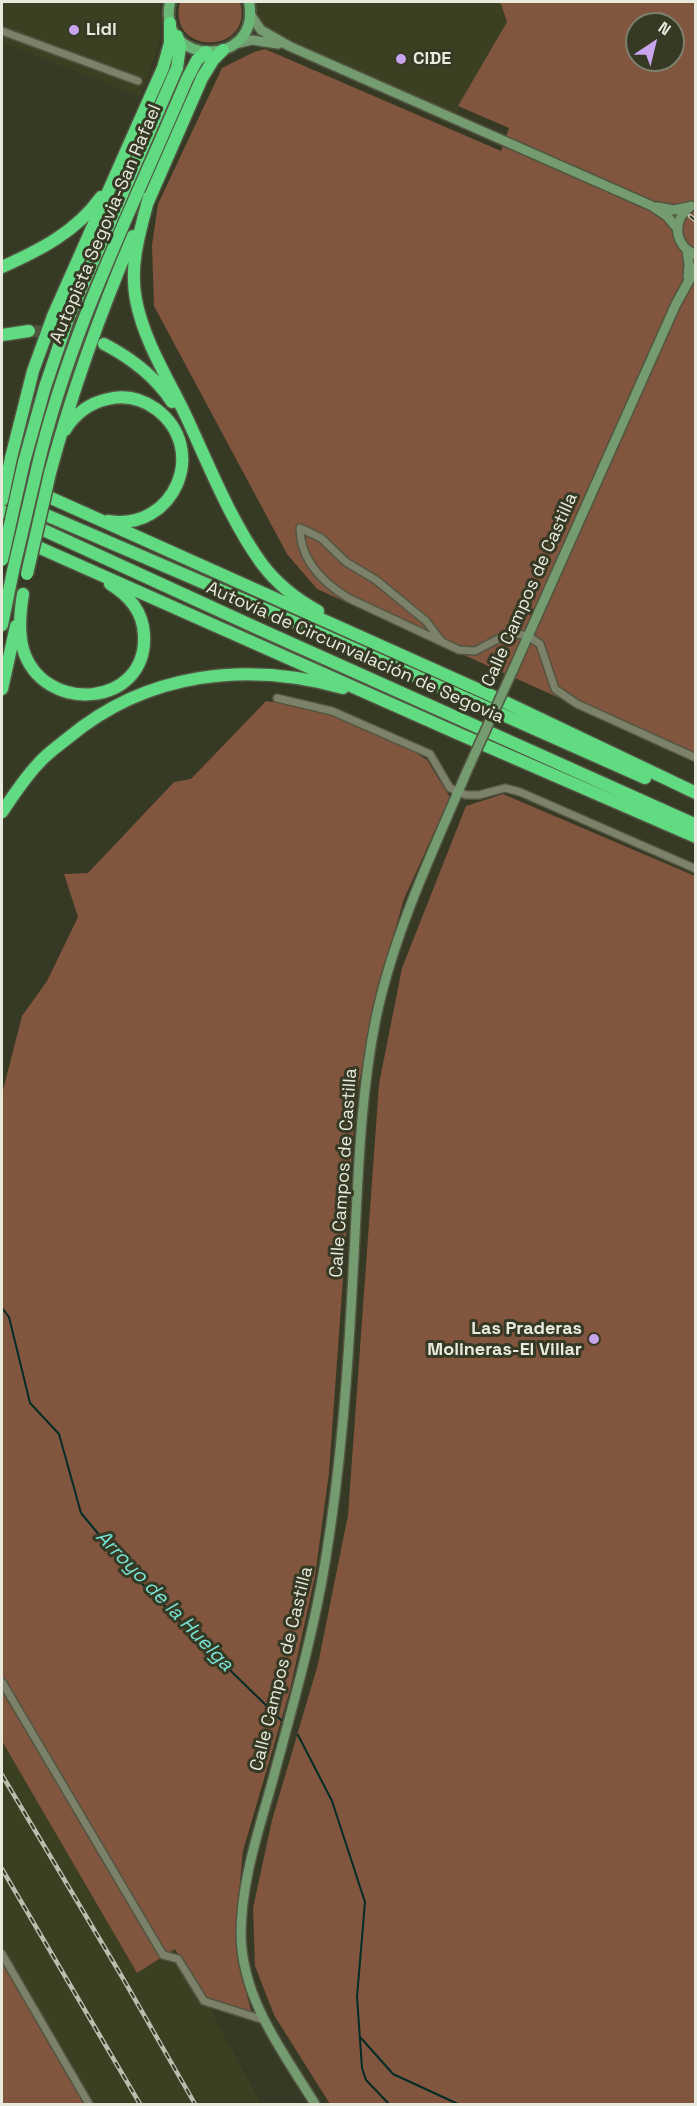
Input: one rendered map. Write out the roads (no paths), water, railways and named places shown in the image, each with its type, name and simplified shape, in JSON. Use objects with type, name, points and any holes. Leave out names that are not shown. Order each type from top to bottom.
[{"type":"highway","points":[[2,501],[23,406],[37,360],[53,315],[163,69],[170,43],[170,23]]},
{"type":"highway","name":"Autopista Segovia-San Rafael","points":[[2,560],[24,462],[45,387],[68,319],[177,68],[180,47],[177,36]]},
{"type":"highway","points":[[2,689],[50,473],[68,408],[95,329],[149,197],[202,78],[213,60],[229,47]]},
{"type":"highway","name":"Autopista Segovia-San Rafael","points":[[2,626],[48,421],[80,326],[129,208],[187,79],[195,64],[206,52]]},
{"type":"highway","points":[[2,267],[62,236],[78,224],[92,209],[113,178]]},
{"type":"highway","points":[[149,197],[136,244],[134,265],[136,300],[147,336],[252,550],[272,577],[295,597],[384,648]]},
{"type":"highway","points":[[2,335],[29,331]]},
{"type":"highway","points":[[104,344],[134,362],[161,387],[213,473]]},
{"type":"highway","points":[[56,453],[63,434],[78,414],[102,400],[114,398],[125,397],[149,404],[169,420],[180,441],[182,463],[177,484],[162,507],[152,515],[139,520],[117,522],[104,520],[75,509]]},
{"type":"highway","points":[[2,476],[486,693],[696,793]]},
{"type":"highway","name":"Autovía de Circunvalación de Segovia","points":[[2,496],[696,800]]},
{"type":"highway","name":"Autovía de Circunvalación de Segovia","points":[[2,511],[331,662],[696,825]]},
{"type":"highway","points":[[2,531],[696,837]]},
{"type":"highway","points":[[23,594],[20,616],[22,646],[32,666],[44,680],[62,691],[85,696],[107,692],[121,684],[134,670],[143,651],[145,637],[142,621],[134,604],[126,596],[73,562]]},
{"type":"highway","points":[[2,812],[38,763],[82,725],[142,694],[173,683],[212,675],[248,673],[282,675],[319,682],[348,690],[459,734]]},
{"type":"main road","points":[[170,2],[168,13],[170,23],[177,36],[190,48],[206,52],[229,47],[245,33],[250,14],[249,2]]},
{"type":"main road","name":"Calle Campos de Castilla","points":[[250,14],[261,30],[289,46],[652,206],[667,216],[677,228]]},
{"type":"main road","name":"Calle Campos de Castilla","points":[[229,47],[252,40],[289,46]]},
{"type":"main road","name":"Calle Campos de Castilla","points":[[652,206],[674,210],[693,205]]},
{"type":"main road","name":"Calle Campos de Castilla","points":[[688,280],[691,252],[679,240],[677,228],[681,215],[693,205]]},
{"type":"main road","name":"Calle Campos de Castilla","points":[[315,2104],[264,2020],[253,1996],[245,1968],[241,1936],[242,1914],[249,1869],[304,1663],[325,1565],[343,1414],[359,1151],[368,1064],[387,975],[409,912],[458,792],[688,280],[696,268]]},
{"type":"street","points":[[2,31],[138,81]]},
{"type":"street","points":[[442,642],[426,621],[376,580],[346,562],[321,538],[300,528],[303,552],[316,572],[333,589],[348,598],[459,650],[475,651],[498,639],[518,634],[528,636],[540,644],[555,689],[577,704],[696,758]]},
{"type":"street","points":[[277,698],[333,711],[430,754],[450,788],[458,792],[479,795],[506,788],[520,792],[696,869]]},
{"type":"street","points":[[2,1682],[163,1955],[178,1959],[204,2001],[264,2020]]},
{"type":"street","points":[[2,1954],[89,2104]]},
{"type":"waterway","name":"Arroyo de la Huelga","points":[[2,1308],[9,1317],[30,1403],[59,1434],[81,1513],[130,1572],[281,1720]]},
{"type":"waterway","name":"Arroyo de la Huelga","points":[[298,1735],[332,1801],[365,1902],[357,1997],[362,2068],[366,2080],[389,2104]]},
{"type":"waterway","points":[[361,2038],[393,2074],[458,2104]]},
{"type":"tunnel","points":[[29,331],[70,333],[104,344]]},
{"type":"railway","points":[[690,216],[696,221]]},
{"type":"railway","points":[[2,1775],[195,2104]]},
{"type":"railway","points":[[2,1869],[140,2104]]},
{"type":"place","name":"Lidl","points":[[74,30]]},
{"type":"place","name":"CIDE","points":[[401,59]]},
{"type":"place","name":"Las Praderas Molineras-El Villar","points":[[594,1339]]}]
